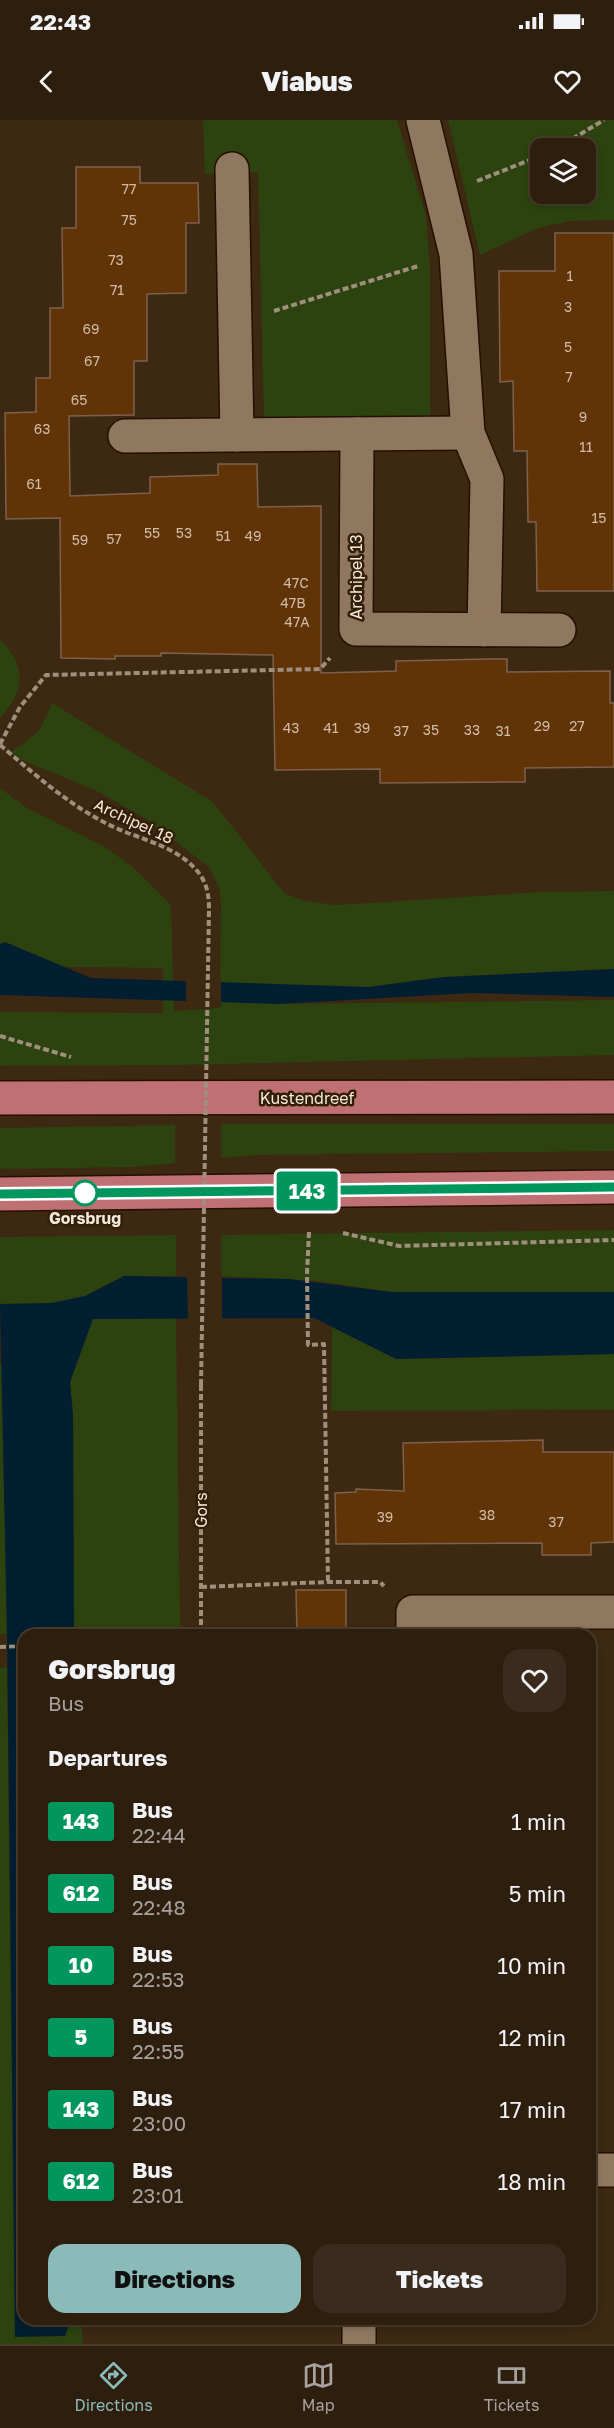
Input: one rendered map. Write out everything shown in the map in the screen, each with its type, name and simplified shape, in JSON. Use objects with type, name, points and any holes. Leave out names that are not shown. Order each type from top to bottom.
[{"type":"main road","name":"Kustendreef","points":[[0,1098],[614,1097]]},
{"type":"main road","points":[[0,1194],[614,1187]]},
{"type":"street","points":[[423,120],[456,254],[468,433],[487,479],[484,630]]},
{"type":"street","points":[[232,169],[237,435]]},
{"type":"street","points":[[125,436],[468,433]]},
{"type":"street","name":"Archipel 13","points":[[357,434],[356,629],[559,630]]},
{"type":"street","points":[[413,1624],[614,1612]]},
{"type":"street","points":[[596,2170],[614,2170]]},
{"type":"street","points":[[359,2325],[359,2344]]},
{"type":"path","points":[[574,138],[604,120]]},
{"type":"path","points":[[442,195],[530,160]]},
{"type":"path","points":[[235,324],[456,254]]},
{"type":"path","points":[[0,745],[20,707],[46,675],[320,669],[356,629]]},
{"type":"path","name":"Archipel 18","points":[[0,745],[64,798],[92,815],[164,847],[188,862],[206,883],[209,892],[201,1385]]},
{"type":"path","points":[[0,1036],[80,1059]]},
{"type":"path","points":[[309,1232],[308,1345],[324,1344],[328,1582]]},
{"type":"path","points":[[342,1233],[399,1246],[614,1240]]},
{"type":"path","name":"Gors","points":[[201,1385],[201,1629]]},
{"type":"path","points":[[201,1587],[380,1582],[413,1624]]},
{"type":"path","points":[[0,1647],[18,1646]]},
{"type":"green space","points":[[203,120],[397,120],[426,216],[430,268],[430,416],[264,417],[258,172],[205,174]]},
{"type":"green space","points":[[448,120],[614,120],[614,220],[569,221],[538,228],[480,255]]},
{"type":"green space","points":[[0,640],[15,659],[20,679],[14,698],[0,718]]},
{"type":"green space","points":[[52,703],[213,802],[284,893],[305,901],[336,905],[540,892],[614,891],[614,969],[444,977],[369,987],[284,1004],[614,1000],[614,1055],[174,1065],[0,1066],[0,1012],[163,1013],[163,968],[0,966],[0,788],[27,808],[105,847],[134,868],[171,905],[174,1011],[220,1008],[221,903],[219,887],[209,867],[146,819],[97,791],[10,753],[39,731]]},
{"type":"green space","points":[[221,1124],[614,1124],[614,1151],[260,1155],[221,1158]]},
{"type":"green space","points":[[175,1125],[175,1163],[133,1167],[0,1169],[0,1128]]},
{"type":"green space","points":[[614,1230],[614,1292],[391,1292],[318,1281],[221,1276],[221,1235]]},
{"type":"green space","points":[[176,1235],[176,1276],[124,1276],[85,1296],[52,1303],[0,1304],[0,1237]]},
{"type":"green space","points":[[93,1318],[176,1318],[180,1629],[74,1629],[73,1415],[70,1382]]},
{"type":"green space","points":[[332,1327],[396,1359],[614,1354],[614,1410],[331,1411]]},
{"type":"green space","points":[[2,1363],[7,1634],[0,1634],[0,1364]]},
{"type":"green space","points":[[7,1667],[15,2336],[65,2336],[69,2325],[81,2325],[83,2344],[0,2344],[0,1668]]},
{"type":"water","points":[[5,942],[91,978],[369,987],[444,977],[614,969],[614,997],[471,993],[279,1004],[0,995],[0,944]]},
{"type":"water","points":[[124,1276],[289,1279],[391,1292],[614,1292],[614,1354],[396,1359],[314,1318],[93,1319],[70,1382],[73,1415],[74,1629],[18,1629],[18,2325],[69,2325],[65,2336],[15,2337],[7,1634],[0,1304],[52,1303],[85,1296]]},
{"type":"pier","points":[[186,978],[221,979],[221,1006],[186,1005]]},
{"type":"pier","points":[[187,1273],[222,1273],[222,1322],[188,1322]]},
{"type":"building","points":[[76,167],[140,167],[140,183],[198,183],[199,223],[186,223],[186,293],[147,294],[147,361],[134,361],[134,415],[69,416],[70,496],[150,493],[150,477],[218,475],[218,464],[257,464],[258,507],[321,506],[321,673],[396,671],[396,661],[487,659],[507,659],[507,672],[610,671],[610,703],[614,703],[614,767],[525,768],[525,782],[380,783],[380,769],[275,770],[273,655],[161,653],[161,656],[115,656],[115,659],[61,658],[60,518],[6,519],[5,413],[36,412],[36,378],[50,378],[50,308],[63,308],[62,228],[76,228]]},
{"type":"building","points":[[555,233],[614,233],[614,591],[537,591],[536,522],[528,522],[527,451],[514,451],[513,381],[500,382],[499,271],[555,271]]},
{"type":"building","points":[[543,1440],[543,1452],[614,1452],[614,1542],[591,1543],[591,1555],[542,1555],[542,1543],[336,1544],[335,1493],[356,1492],[356,1489],[404,1491],[403,1443]]},
{"type":"building","points":[[296,1590],[346,1590],[346,1629],[297,1629]]},
{"type":"bus line","name":"143","points":[[0,1194],[614,1187]]},
{"type":"place","name":"Gorsbrug","points":[[85,1193]]}]
